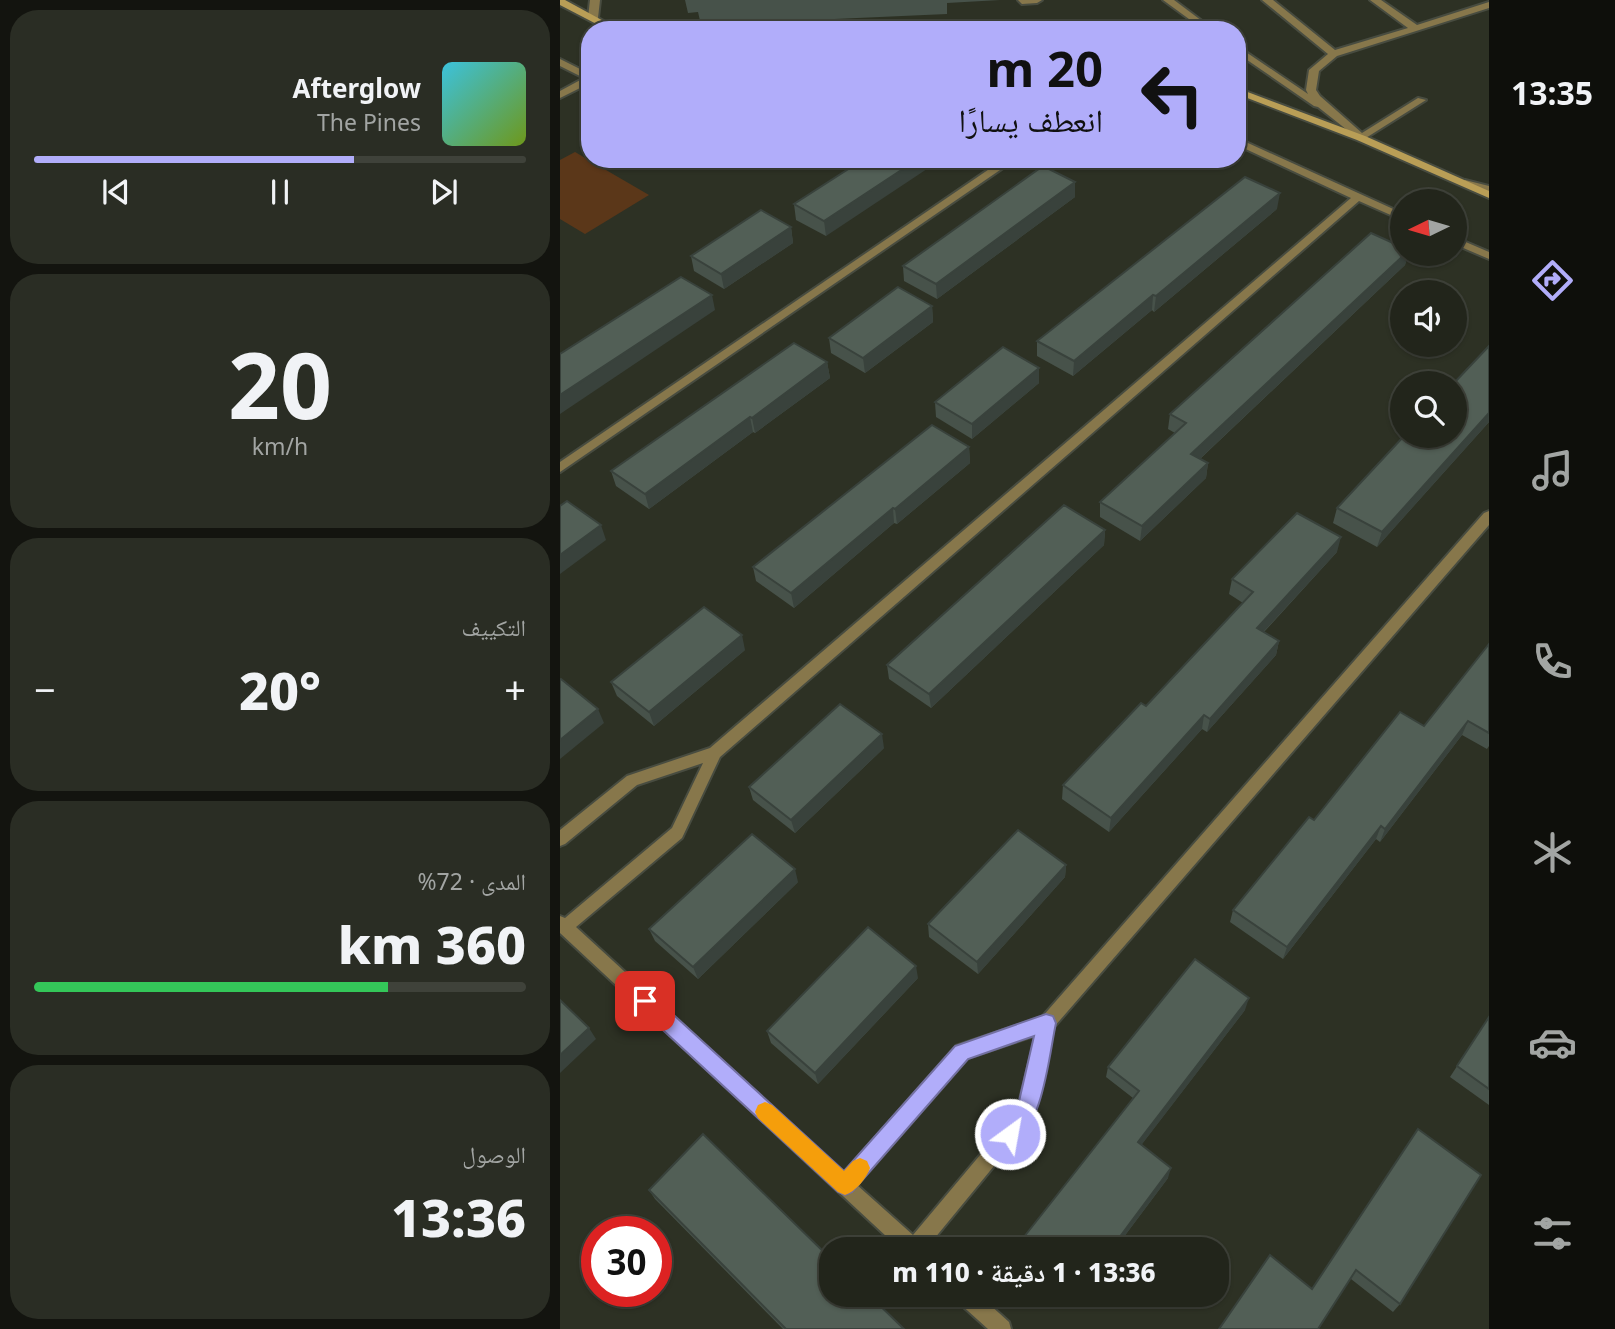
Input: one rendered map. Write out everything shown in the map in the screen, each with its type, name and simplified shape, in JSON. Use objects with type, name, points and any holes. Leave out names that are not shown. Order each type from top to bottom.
[{"type":"main road","points":[[560,1],[599,21]]},
{"type":"main road","points":[[1246,94],[1361,138],[1460,182]]},
{"type":"street","points":[[593,18],[595,0]]},
{"type":"street","points":[[1022,1],[1037,0]]},
{"type":"street","points":[[1168,0],[1197,21]]},
{"type":"street","points":[[1267,0],[1335,54]]},
{"type":"street","points":[[1375,0],[1415,29]]},
{"type":"street","points":[[1321,107],[1311,90],[1314,70],[1335,54],[1489,5]]},
{"type":"street","points":[[1246,55],[1345,123],[1361,138],[1421,100]]},
{"type":"street","points":[[560,62],[581,73]]},
{"type":"street","points":[[560,94],[581,83]]},
{"type":"street","points":[[1246,145],[1390,212]]},
{"type":"street","points":[[560,468],[998,168]]},
{"type":"street","points":[[1460,182],[1489,192]]},
{"type":"street","points":[[560,839],[632,780],[715,753],[1358,197]]},
{"type":"street","points":[[1467,246],[1489,256]]},
{"type":"street","points":[[925,1237],[1026,1115],[1046,1023],[1489,516]]},
{"type":"street","points":[[715,753],[677,833],[562,925],[902,1237]]},
{"type":"street","points":[[845,1185],[962,1052],[1046,1023]]},
{"type":"street","points":[[978,1307],[1002,1329]]},
{"type":"shaded area","points":[[575,152],[581,155],[581,168],[603,168],[649,195],[585,234],[560,219],[560,160]]},
{"type":"building","points":[[850,168],[904,168],[824,221],[794,204]]},
{"type":"building","points":[[1040,168],[1047,168],[1075,182],[936,284],[903,266]]},
{"type":"building","points":[[1245,177],[1280,193],[1074,361],[1037,341]]},
{"type":"building","points":[[761,210],[791,227],[721,274],[691,256]]},
{"type":"building","points":[[1371,233],[1390,242],[1390,266],[1392,266],[1191,454],[1208,463],[1142,526],[1100,502],[1186,423],[1170,414]]},
{"type":"building","points":[[681,277],[712,295],[560,395],[560,354]]},
{"type":"building","points":[[898,287],[932,306],[863,358],[829,338]]},
{"type":"building","points":[[794,343],[827,362],[645,494],[611,471]]},
{"type":"building","points":[[1489,346],[1489,413],[1467,437],[1467,371]]},
{"type":"building","points":[[1003,347],[1039,368],[972,424],[935,402]]},
{"type":"building","points":[[932,425],[969,447],[791,593],[753,567]]},
{"type":"building","points":[[1393,448],[1458,448],[1382,532],[1337,508]]},
{"type":"building","points":[[567,501],[601,525],[560,555],[560,506]]},
{"type":"building","points":[[1064,505],[1105,530],[929,694],[887,665]]},
{"type":"building","points":[[1297,513],[1341,537],[1257,628],[1279,641],[1210,719],[1204,715],[1111,818],[1063,785],[1141,703],[1146,706],[1253,592],[1232,579]]},
{"type":"building","points":[[704,607],[742,635],[649,712],[611,682]]},
{"type":"building","points":[[1489,644],[1489,733],[1468,721],[1385,829],[1381,826],[1287,947],[1233,910],[1309,817],[1314,820],[1400,712],[1424,726]]},
{"type":"building","points":[[560,680],[598,709],[560,740]]},
{"type":"building","points":[[840,704],[882,734],[791,820],[749,787]]},
{"type":"building","points":[[1018,830],[1066,865],[977,962],[928,924]]},
{"type":"building","points":[[752,834],[795,869],[693,967],[649,929]]},
{"type":"building","points":[[868,927],[916,966],[815,1073],[767,1031]]},
{"type":"building","points":[[1195,959],[1249,998],[1138,1142],[1171,1168],[1120,1237],[1024,1237],[1139,1091],[1108,1067]]},
{"type":"building","points":[[560,1000],[589,1028],[560,1055]]},
{"type":"building","points":[[1489,1017],[1489,1089],[1457,1066]]},
{"type":"building","points":[[1418,1129],[1481,1175],[1400,1304],[1356,1270],[1318,1329],[1219,1329],[1270,1255],[1312,1289]]},
{"type":"building","points":[[703,1134],[819,1247],[819,1307],[881,1307],[904,1329],[786,1329],[649,1190]]},
{"type":"slow traffic","points":[[765,1112],[845,1185],[860,1168]]},
{"type":"route","points":[[645,1001],[845,1185],[962,1052],[1046,1023],[1026,1115],[1010,1134]]}]
